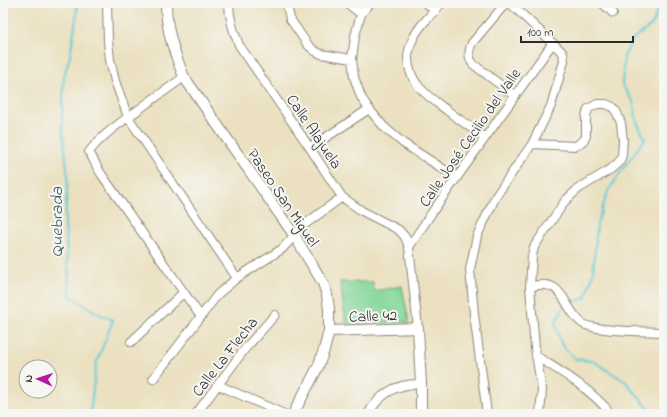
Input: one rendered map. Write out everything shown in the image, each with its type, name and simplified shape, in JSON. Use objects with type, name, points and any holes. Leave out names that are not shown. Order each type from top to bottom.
[{"type":"street","points":[[107,3],[110,60],[115,80],[128,117],[237,278]]},
{"type":"street","name":"Paseo San Miguel","points":[[166,3],[168,29],[173,50],[184,77],[294,235],[323,283],[327,295],[329,309],[329,331],[324,350],[318,367],[293,414]]},
{"type":"street","name":"Calle Alajuela","points":[[229,3],[232,29],[239,45],[342,197],[362,211],[399,230],[405,237],[409,247]]},
{"type":"street","points":[[287,3],[290,19],[308,45],[315,51],[321,54],[352,58]]},
{"type":"street","points":[[347,3],[361,14]]},
{"type":"street","points":[[370,3],[361,14],[355,36],[352,58],[354,77],[361,96],[369,109],[384,127],[402,143],[457,178]]},
{"type":"street","points":[[426,3],[435,11]]},
{"type":"street","points":[[442,3],[421,26],[413,39],[409,51],[408,63],[411,74],[426,95],[485,138]]},
{"type":"street","points":[[506,3],[472,43],[469,48],[469,54],[473,64],[515,96]]},
{"type":"street","points":[[488,414],[474,314],[470,269],[477,236],[496,196],[532,144],[551,106],[564,61],[563,53],[510,3]]},
{"type":"street","points":[[602,3],[612,12]]},
{"type":"street","name":"Calle José Cecilio del Valle","points":[[409,247],[552,44]]},
{"type":"street","points":[[184,77],[106,134],[89,152],[95,160],[102,175],[201,317]]},
{"type":"street","points":[[532,144],[576,146],[581,144],[586,136],[586,116],[588,109],[597,104],[606,104],[613,107],[621,123],[623,140],[620,161],[578,189],[565,201],[534,247],[530,287],[536,356],[542,390],[540,414]]},
{"type":"street","points":[[310,148],[369,109]]},
{"type":"street","points":[[153,379],[218,294],[237,278],[282,248],[304,225],[342,197]]},
{"type":"street","points":[[409,247],[418,328],[422,384],[421,414]]},
{"type":"street","points":[[530,287],[546,286],[557,289],[574,314],[585,325],[601,329],[664,332]]},
{"type":"street","points":[[131,342],[184,292]]},
{"type":"street","name":"Calle La Flecha","points":[[196,414],[244,350],[275,315]]},
{"type":"street","name":"Calle 42","points":[[329,331],[418,328]]},
{"type":"street","points":[[536,356],[585,388],[611,414]]},
{"type":"street","points":[[368,414],[378,400],[387,392],[399,386],[422,384]]},
{"type":"street","points":[[218,386],[284,414]]},
{"type":"green space","points":[[340,282],[373,282],[374,291],[402,286],[409,322],[346,324]]},
{"type":"waterway","name":"Quebrada","points":[[77,3],[77,13],[70,56],[64,76],[62,124],[68,177],[65,223],[70,296],[99,314],[113,320],[96,364],[90,414]]},
{"type":"waterway","points":[[569,303],[586,298],[593,273],[597,224],[608,191],[645,139],[637,122],[633,101],[622,85],[624,56],[633,39],[652,25],[661,3]]},
{"type":"waterway","points":[[565,304],[555,323],[561,344],[575,359],[593,361],[626,382],[653,414]]}]
